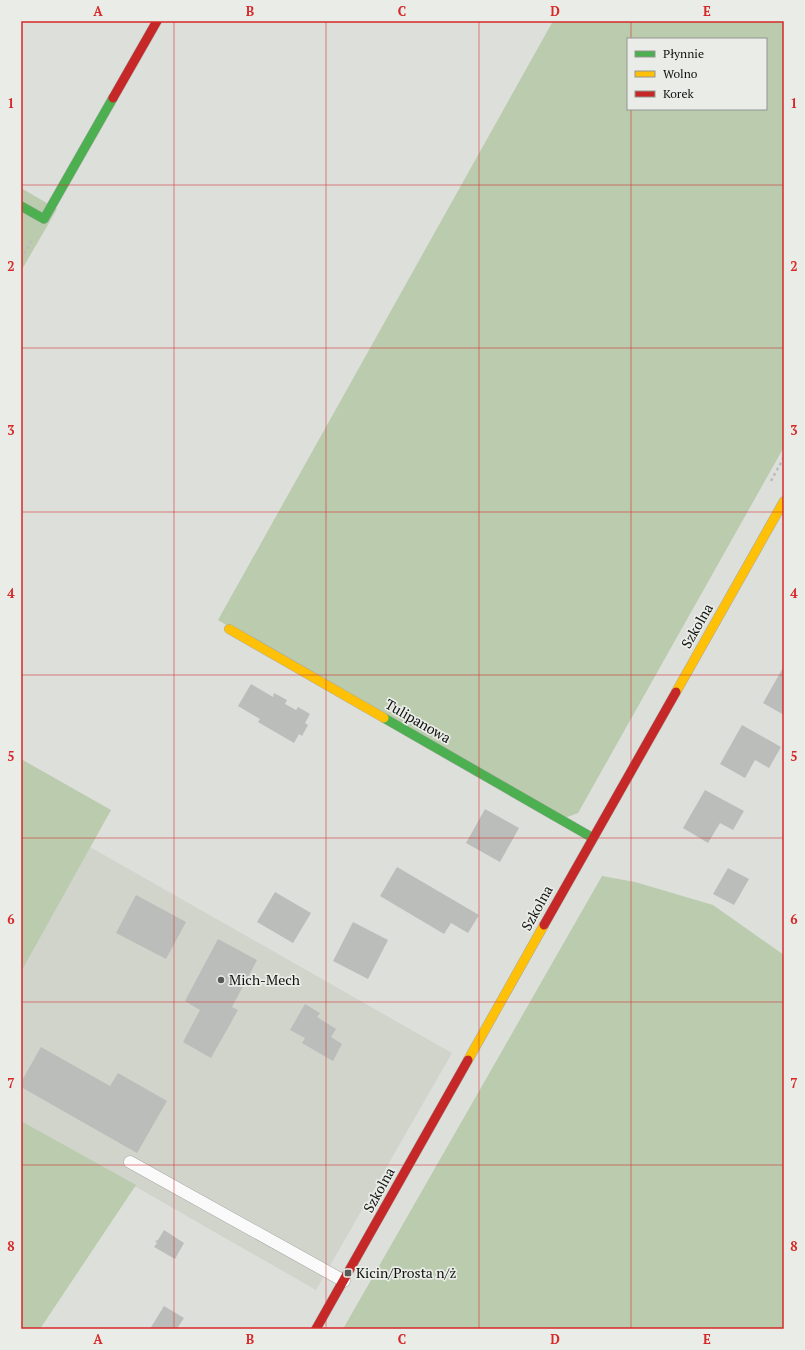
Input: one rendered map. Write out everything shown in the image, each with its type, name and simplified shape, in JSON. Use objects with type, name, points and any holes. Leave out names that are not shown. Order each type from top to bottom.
[{"type":"street","points":[[21,206],[44,219],[158,21]]},
{"type":"street","name":"Szkolna","points":[[316,1329],[784,501]]},
{"type":"street","name":"Tulipanowa","points":[[229,629],[593,838]]},
{"type":"lane","points":[[130,1162],[344,1281]]},
{"type":"shaded area","points":[[90,847],[452,1053],[316,1290],[21,1121],[21,972]]},
{"type":"green space","points":[[553,21],[784,21],[784,447],[578,813],[562,819],[218,620]]},
{"type":"green space","points":[[21,188],[57,209],[21,271]]},
{"type":"green space","points":[[21,759],[111,810],[21,972]]},
{"type":"green space","points":[[602,876],[635,882],[713,905],[784,955],[784,1329],[343,1329]]},
{"type":"green space","points":[[21,1121],[136,1185],[40,1329],[21,1329]]},
{"type":"building","points":[[784,666],[784,715],[763,703]]},
{"type":"building","points":[[251,684],[273,697],[274,693],[287,700],[285,704],[296,710],[298,707],[310,714],[305,723],[308,725],[302,736],[299,734],[294,743],[258,722],[260,719],[238,706]]},
{"type":"building","points":[[742,725],[781,747],[769,768],[755,760],[745,778],[720,764]]},
{"type":"building","points":[[705,790],[744,811],[733,830],[720,823],[708,843],[683,828]]},
{"type":"building","points":[[485,809],[519,828],[500,862],[466,843]]},
{"type":"building","points":[[397,867],[479,915],[468,933],[451,923],[444,934],[380,896]]},
{"type":"building","points":[[728,868],[749,879],[734,905],[713,894]]},
{"type":"building","points":[[275,892],[311,913],[293,943],[257,922]]},
{"type":"building","points":[[136,895],[186,922],[166,959],[116,933]]},
{"type":"building","points":[[353,922],[388,940],[368,979],[333,961]]},
{"type":"building","name":"Mich-Mech","points":[[218,939],[257,960],[232,1007],[238,1010],[211,1058],[183,1042],[200,1010],[185,1001]]},
{"type":"building","points":[[305,1004],[320,1013],[317,1017],[336,1029],[331,1037],[342,1044],[333,1061],[302,1043],[305,1038],[290,1030]]},
{"type":"building","points":[[41,1047],[110,1086],[118,1073],[167,1101],[137,1153],[21,1087],[21,1082]]},
{"type":"building","points":[[164,1230],[184,1243],[175,1259],[154,1247],[157,1243],[155,1241],[158,1240]]},
{"type":"building","points":[[164,1306],[184,1318],[178,1327],[181,1329],[150,1329]]},
{"type":"traffic: fast","points":[[21,206],[44,219],[113,98]]},
{"type":"traffic: fast","points":[[384,718],[593,838]]},
{"type":"traffic: slow","points":[[676,692],[784,501]]},
{"type":"traffic: slow","points":[[229,629],[384,718]]},
{"type":"traffic: slow","points":[[468,1060],[544,925]]},
{"type":"traffic: jam","points":[[113,98],[157,21]]},
{"type":"traffic: jam","points":[[544,925],[676,692]]},
{"type":"traffic: jam","points":[[316,1329],[468,1060]]},
{"type":"place","name":"Mich-Mech","points":[[221,980]]},
{"type":"place","name":"Kicin/Prosta n/ż","points":[[348,1273]]}]
